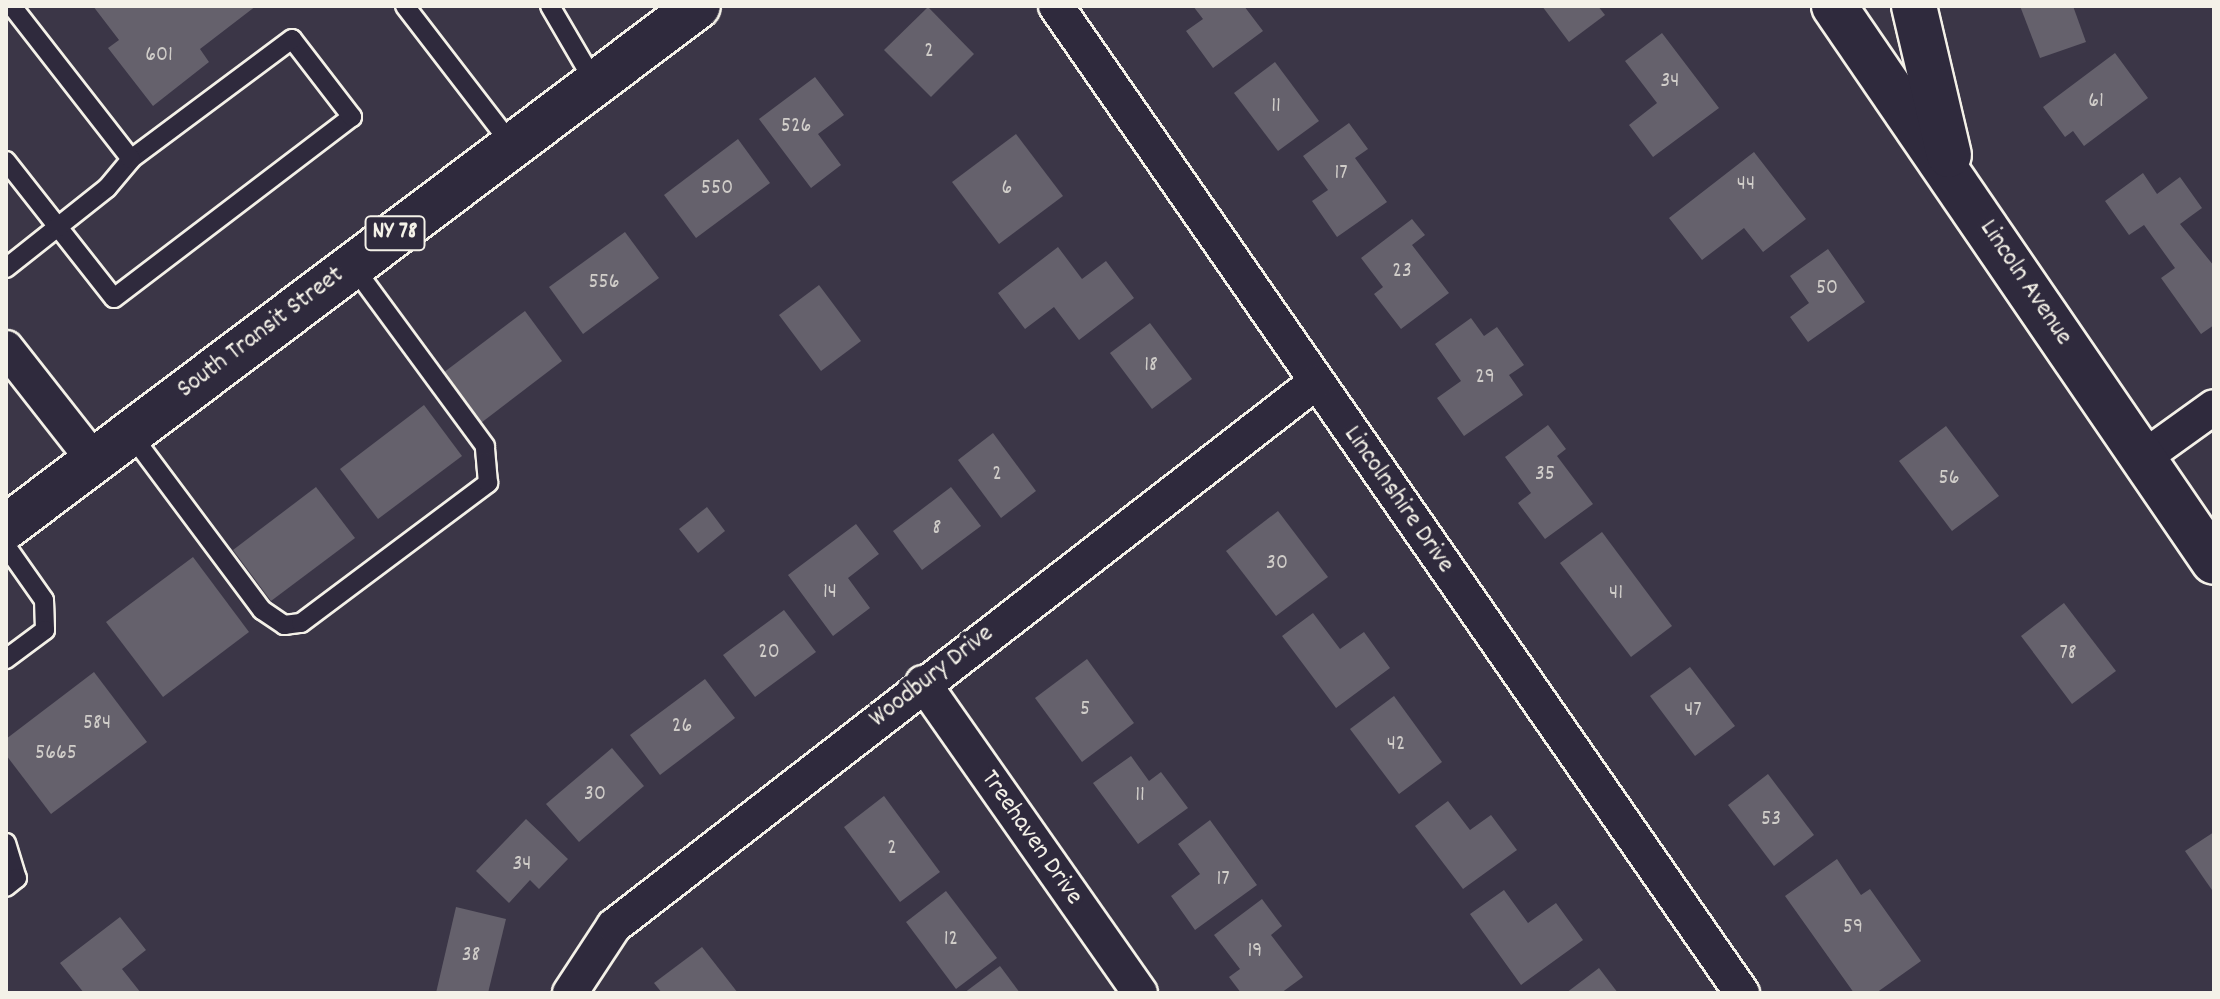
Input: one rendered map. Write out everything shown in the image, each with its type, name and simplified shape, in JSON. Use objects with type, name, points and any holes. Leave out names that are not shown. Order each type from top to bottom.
[{"type":"main road","name":"South Transit Street","points":[[93,459],[698,6]]},
{"type":"main road","name":"Lincoln Avenue","points":[[1834,6],[1954,177],[2214,562]]},
{"type":"main road","points":[[1914,6],[1954,177]]},
{"type":"main road","name":"NY 78","points":[[6,527],[93,459]]},
{"type":"street","name":"Lincolnshire Drive","points":[[1056,6],[1742,993]]},
{"type":"street","points":[[6,348],[93,459]]},
{"type":"street","name":"Woodbury Drive","points":[[570,993],[614,926],[923,683],[1316,382]]},
{"type":"street","points":[[2143,458],[2214,407]]},
{"type":"street","name":"Treehaven Drive","points":[[923,683],[1140,993]]},
{"type":"lane","points":[[12,6],[131,159]]},
{"type":"lane","points":[[405,6],[512,145]]},
{"type":"lane","points":[[550,6],[596,83]]},
{"type":"lane","points":[[6,161],[57,228],[114,298],[352,117],[292,39],[131,159],[57,228],[6,268]]},
{"type":"lane","points":[[129,432],[262,610],[284,625],[301,623],[339,595],[488,483],[492,466],[485,446],[352,265]]},
{"type":"lane","points":[[6,546],[44,600],[45,630],[6,659]]},
{"type":"lane","points":[[6,843],[17,878],[6,887]]},
{"type":"building","points":[[93,6],[256,6],[200,49],[209,62],[153,106],[108,48],[119,40]]},
{"type":"building","points":[[1193,6],[1244,6],[1263,31],[1213,68],[1186,31],[1203,19]]},
{"type":"building","points":[[1542,6],[1598,6],[1605,15],[1569,42]]},
{"type":"building","points":[[2020,6],[2073,6],[2086,42],[2040,58]]},
{"type":"building","points":[[928,7],[974,54],[931,97],[884,50]]},
{"type":"building","points":[[1662,33],[1719,108],[1653,157],[1629,125],[1657,103],[1625,61]]},
{"type":"building","points":[[2115,53],[2148,98],[2084,146],[2073,131],[2065,137],[2043,107]]},
{"type":"building","points":[[1275,62],[1319,121],[1278,151],[1234,93]]},
{"type":"building","points":[[815,77],[844,115],[818,134],[841,165],[811,188],[759,119]]},
{"type":"building","points":[[1349,123],[1368,149],[1355,158],[1387,202],[1337,237],[1312,201],[1328,190],[1303,156]]},
{"type":"building","points":[[1016,134],[1063,196],[999,244],[952,182]]},
{"type":"building","points":[[738,139],[770,183],[696,238],[664,195]]},
{"type":"building","points":[[1754,152],[1806,219],[1763,252],[1744,228],[1702,260],[1669,218]]},
{"type":"building","points":[[2143,173],[2157,194],[2180,177],[2202,208],[2180,224],[2214,266],[2214,325],[2201,334],[2161,278],[2175,268],[2144,225],[2129,235],[2105,201]]},
{"type":"building","points":[[1412,219],[1425,235],[1412,245],[1449,293],[1401,329],[1374,294],[1383,287],[1361,258]]},
{"type":"building","points":[[625,232],[659,278],[583,334],[549,287]]},
{"type":"building","points":[[1058,247],[1082,279],[1106,261],[1134,298],[1079,340],[1054,307],[1025,329],[998,293]]},
{"type":"building","points":[[1828,249],[1865,302],[1808,342],[1790,317],[1809,303],[1790,276]]},
{"type":"building","points":[[819,285],[861,341],[821,371],[779,315]]},
{"type":"building","points":[[525,311],[562,361],[477,426],[439,376]]},
{"type":"building","points":[[1471,318],[1484,336],[1497,327],[1524,365],[1509,375],[1523,395],[1464,436],[1437,398],[1461,381],[1435,344]]},
{"type":"building","points":[[1150,323],[1192,379],[1152,409],[1110,353]]},
{"type":"building","points":[[424,405],[462,456],[378,519],[340,469]]},
{"type":"building","points":[[1548,425],[1566,449],[1557,456],[1593,504],[1545,539],[1518,503],[1531,493],[1505,457]]},
{"type":"building","points":[[1946,426],[1999,496],[1952,531],[1899,461]]},
{"type":"building","points":[[993,433],[1036,491],[1001,518],[958,460]]},
{"type":"building","points":[[316,487],[355,538],[271,601],[233,550]]},
{"type":"building","points":[[951,487],[981,526],[922,570],[893,531]]},
{"type":"building","points":[[707,507],[725,531],[698,553],[679,529]]},
{"type":"building","points":[[1278,511],[1328,577],[1276,616],[1226,551]]},
{"type":"building","points":[[856,524],[879,554],[848,578],[870,608],[833,636],[788,575]]},
{"type":"building","points":[[1602,532],[1672,626],[1631,657],[1560,563]]},
{"type":"building","points":[[193,557],[249,632],[163,697],[106,622]]},
{"type":"building","points":[[2064,603],[2116,671],[2072,704],[2021,636]]},
{"type":"building","points":[[784,610],[816,652],[755,697],[723,655]]},
{"type":"building","points":[[1313,613],[1340,649],[1364,632],[1390,668],[1336,708],[1282,636]]},
{"type":"building","points":[[1087,659],[1134,723],[1082,762],[1035,698]]},
{"type":"building","points":[[1690,667],[1735,726],[1695,756],[1650,696]]},
{"type":"building","points":[[94,672],[147,742],[51,814],[6,755],[6,739]]},
{"type":"building","points":[[705,679],[735,718],[660,775],[630,735]]},
{"type":"building","points":[[1394,696],[1442,762],[1399,794],[1350,729]]},
{"type":"building","points":[[612,748],[644,786],[579,842],[546,804]]},
{"type":"building","points":[[1131,756],[1149,781],[1161,772],[1188,808],[1138,844],[1093,783]]},
{"type":"building","points":[[1768,774],[1814,835],[1774,866],[1728,805]]},
{"type":"building","points":[[884,796],[940,872],[900,902],[844,827]]},
{"type":"building","points":[[1448,801],[1470,830],[1491,815],[1517,850],[1463,889],[1415,826]]},
{"type":"building","points":[[526,819],[568,859],[539,889],[530,880],[509,903],[476,871]]},
{"type":"building","points":[[1210,820],[1257,885],[1195,930],[1171,896],[1200,874],[1178,844]]},
{"type":"building","points":[[2214,832],[2214,893],[2185,851]]},
{"type":"building","points":[[1837,859],[1861,895],[1870,889],[1921,961],[1876,993],[1854,993],[1785,896]]},
{"type":"building","points":[[1504,890],[1528,923],[1556,903],[1583,940],[1521,985],[1470,914]]},
{"type":"building","points":[[946,891],[997,958],[956,989],[906,922]]},
{"type":"building","points":[[1262,899],[1282,926],[1271,935],[1303,977],[1281,993],[1241,993],[1229,977],[1240,969],[1214,935]]},
{"type":"building","points":[[456,907],[506,919],[488,993],[436,993]]},
{"type":"building","points":[[120,917],[146,950],[122,969],[141,993],[84,993],[60,963]]},
{"type":"building","points":[[702,947],[738,993],[662,993],[654,983]]},
{"type":"building","points":[[1000,966],[1020,993],[964,993]]},
{"type":"building","points":[[1599,968],[1618,993],[1566,993]]}]
